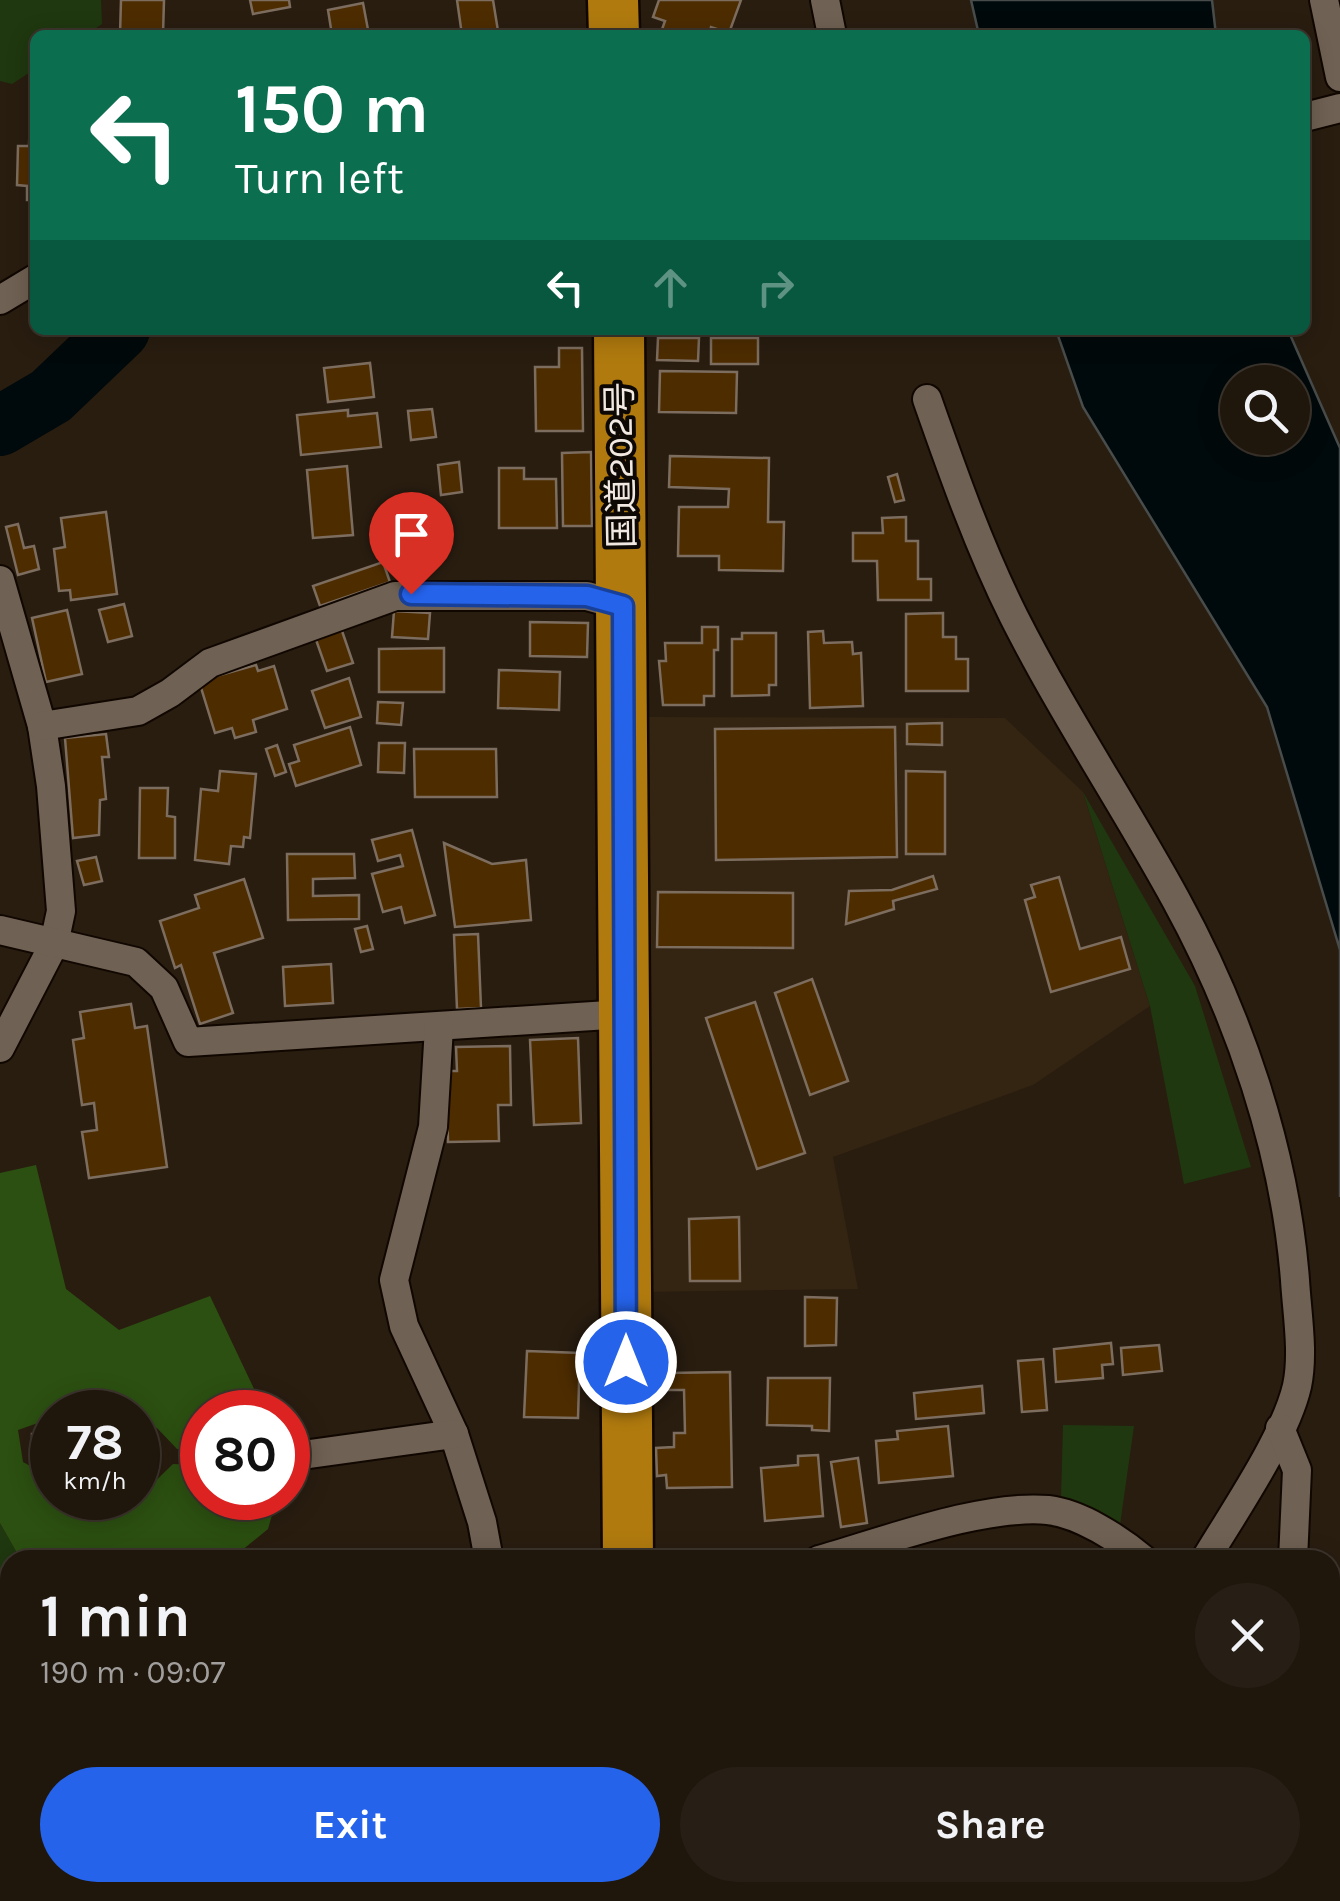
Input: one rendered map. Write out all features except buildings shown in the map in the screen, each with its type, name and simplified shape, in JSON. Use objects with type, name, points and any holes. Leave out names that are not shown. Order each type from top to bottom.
[{"type":"highway","points":[[613,0],[614,30]]},
{"type":"highway","name":"国道202号","points":[[619,335],[628,1550]]},
{"type":"street","points":[[825,0],[831,30]]},
{"type":"street","points":[[1324,0],[1340,77]]},
{"type":"street","points":[[1310,116],[1340,108]]},
{"type":"street","points":[[0,300],[30,282]]},
{"type":"street","points":[[927,400],[962,500],[1014,618],[1178,903],[1226,1006],[1262,1108],[1292,1236],[1297,1386],[1280,1428],[1211,1550]]},
{"type":"street","points":[[0,580],[42,726],[61,911],[54,944],[0,1048]]},
{"type":"street","points":[[42,726],[138,711],[210,664],[395,596],[587,596],[623,606]]},
{"type":"street","points":[[0,930],[136,962],[164,988],[188,1042],[624,1014]]},
{"type":"street","points":[[440,1027],[433,1127],[394,1280],[404,1326],[454,1434],[487,1550]]},
{"type":"street","points":[[1280,1428],[1296,1470],[1293,1550]]},
{"type":"street","points":[[310,1454],[454,1434]]},
{"type":"street","points":[[857,1550],[1003,1512],[1049,1510],[1079,1520],[1128,1550]]},
{"type":"shaded area","points":[[971,0],[1212,0],[1215,30],[978,30]]},
{"type":"shaded area","points":[[1058,335],[1290,335],[1303,365],[1220,365],[1220,455],[1310,455],[1310,380],[1340,448],[1340,950],[1267,707],[1083,407]]},
{"type":"shaded area","points":[[645,717],[1005,718],[1083,792],[1150,1006],[1033,1085],[833,1157],[858,1289],[646,1292],[650,969]]},
{"type":"green space","points":[[0,0],[101,0],[102,24],[93,30],[30,30],[30,72],[12,84],[0,81]]},
{"type":"green space","points":[[1083,792],[1195,986],[1251,1167],[1184,1184],[1150,1006]]},
{"type":"green space","points":[[36,1165],[66,1289],[119,1330],[210,1296],[255,1390],[180,1390],[177,1449],[160,1431],[160,1390],[30,1390],[30,1426],[18,1430],[23,1462],[30,1466],[30,1520],[160,1520],[160,1477],[173,1464],[180,1464],[180,1520],[271,1520],[268,1529],[242,1550],[15,1550],[0,1523],[0,1173]]},
{"type":"green space","points":[[1063,1425],[1134,1426],[1120,1525],[1061,1498]]},
{"type":"green space","points":[[0,1523],[15,1550],[0,1550]]},
{"type":"waterway","points":[[0,426],[51,396],[115,335]]},
{"type":"route","points":[[411,594],[587,596],[623,606],[626,1362]]}]
